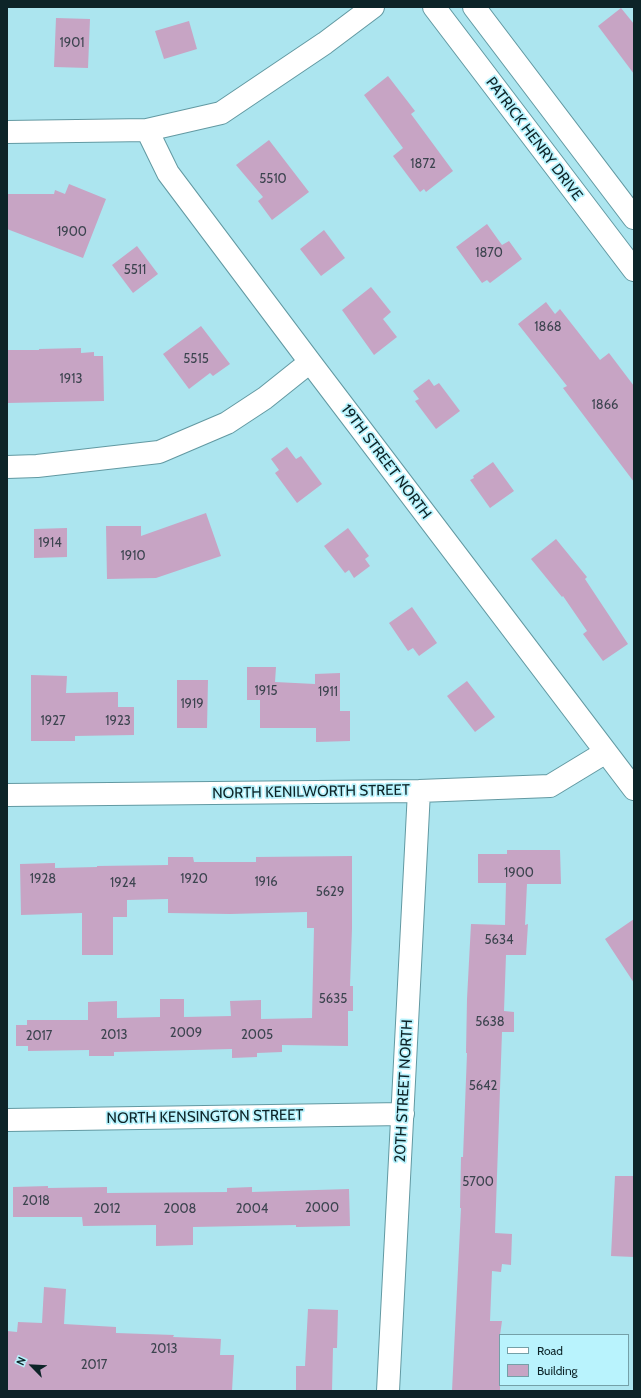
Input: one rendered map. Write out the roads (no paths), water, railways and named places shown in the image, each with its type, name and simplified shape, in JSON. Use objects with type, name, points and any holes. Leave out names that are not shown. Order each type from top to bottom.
[{"type":"street","points":[[7,132],[147,130],[221,113],[325,43],[373,7]]},
{"type":"street","name":"PATRICK HENRY DRIVE","points":[[434,7],[634,270]]},
{"type":"street","name":"PATRICK HENRY DRIVE","points":[[474,7],[634,218]]},
{"type":"street","name":"19TH STREET NORTH","points":[[147,130],[168,173],[634,789]]},
{"type":"street","points":[[7,467],[37,466],[159,452],[227,424],[265,398],[310,362]]},
{"type":"street","name":"NORTH KENILWORTH STREET","points":[[7,794],[419,791],[550,786],[606,752]]},
{"type":"street","name":"20TH STREET NORTH","points":[[388,1391],[419,791]]},
{"type":"street","name":"NORTH KENSINGTON STREET","points":[[7,1120],[403,1114]]}]
